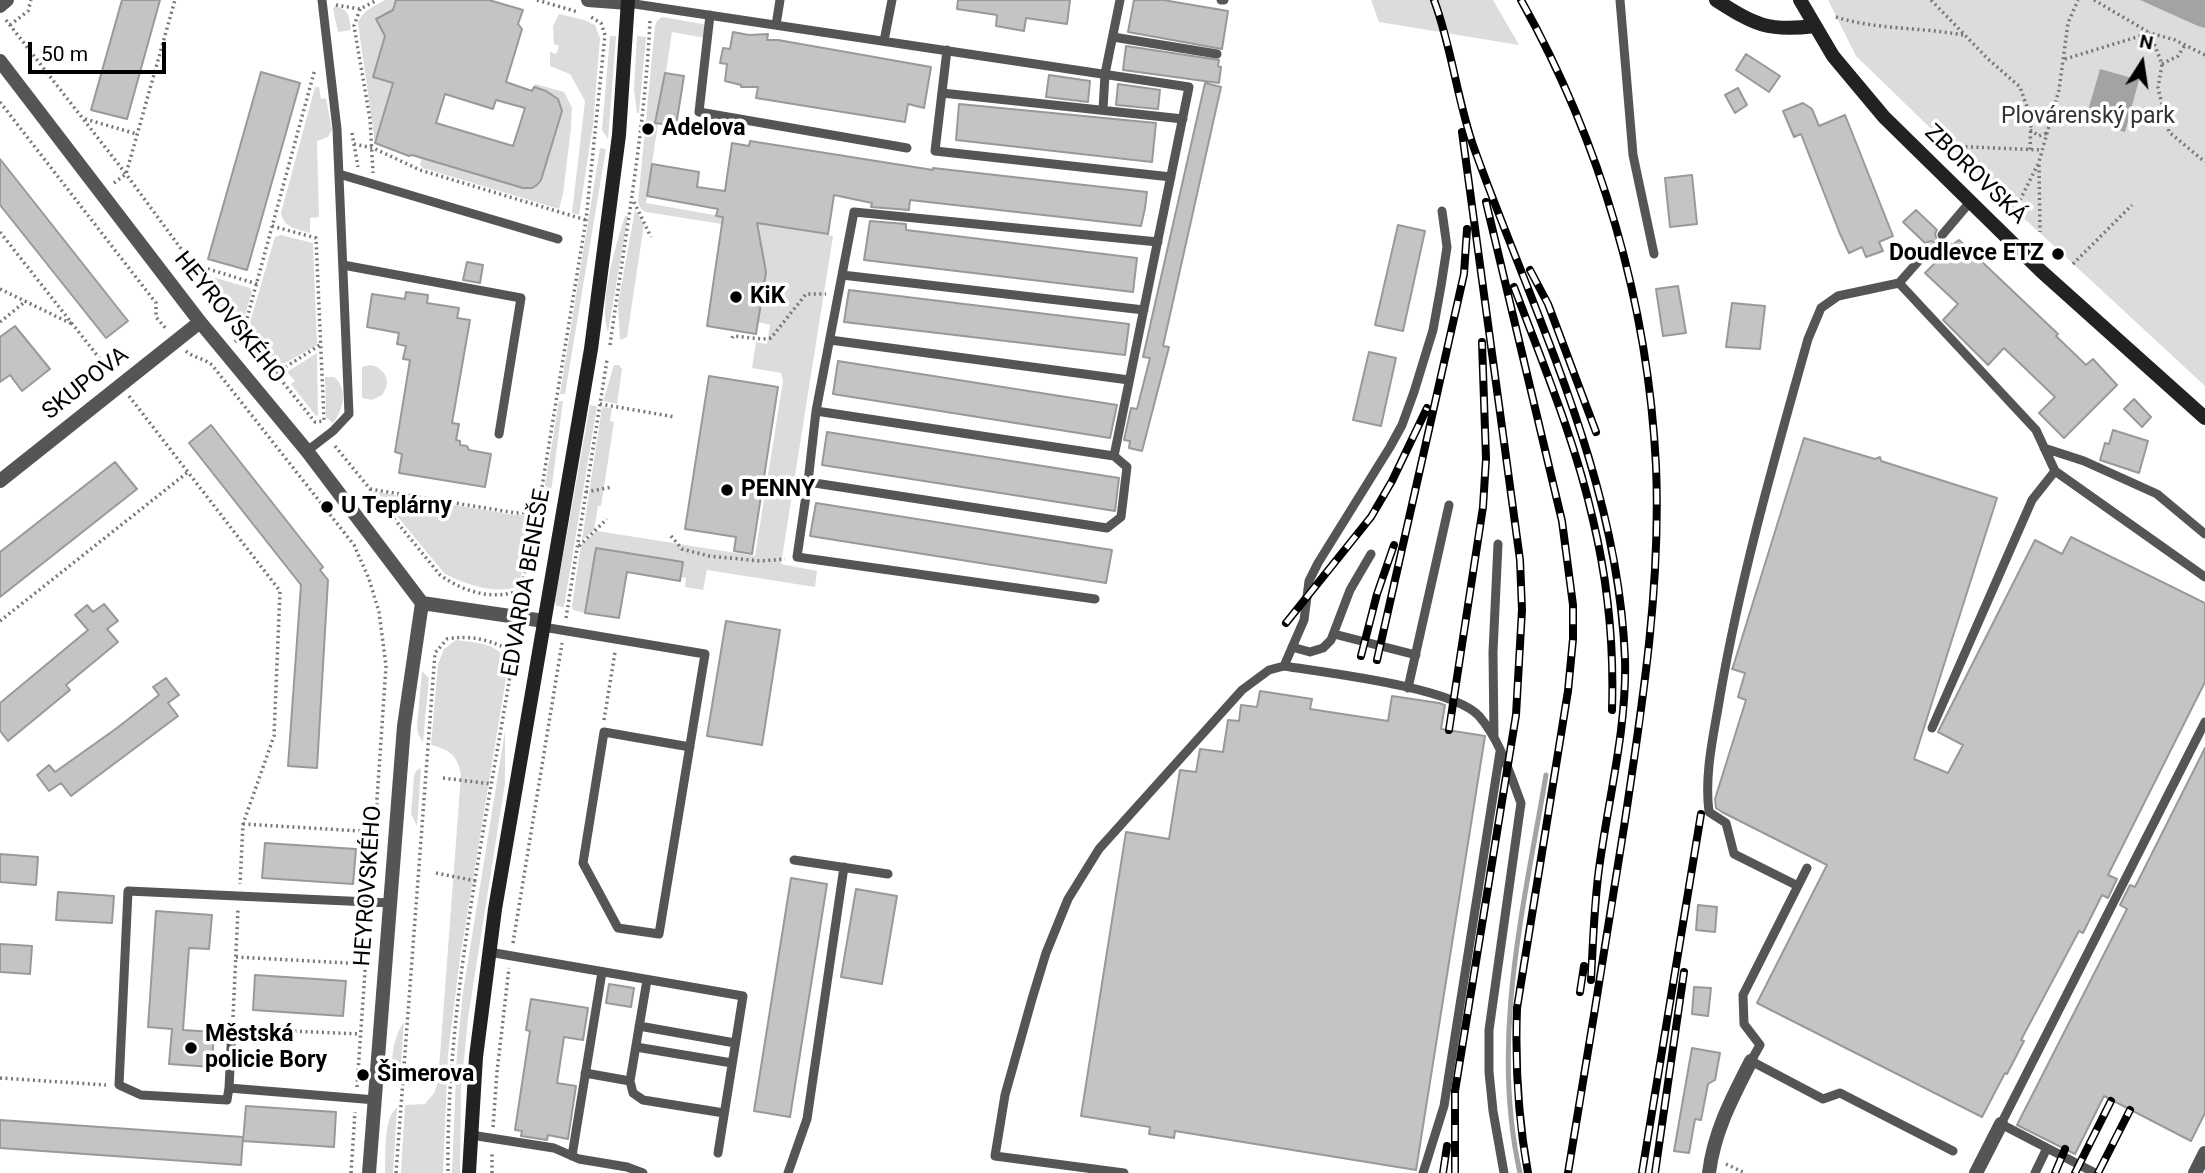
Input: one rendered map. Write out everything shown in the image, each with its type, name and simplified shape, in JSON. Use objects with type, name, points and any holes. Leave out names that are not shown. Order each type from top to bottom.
[{"type":"street","points":[[0,6],[7,0]]},
{"type":"street","points":[[588,0],[628,2]]},
{"type":"street","points":[[1716,0],[1744,18],[1770,28],[1815,26]]},
{"type":"street","name":"ZBOROVSKÁ","points":[[1800,0],[1833,56],[1884,117],[2041,271],[2205,418]]},
{"type":"street","name":"EDVARDA BENEŠE","points":[[469,1173],[476,1057],[489,952],[582,400],[616,162],[628,2]]},
{"type":"street","name":"HEYROVSKÉHO","points":[[0,61],[200,322],[307,451],[422,603],[404,726],[369,1173]]},
{"type":"street","name":"SKUPOVA","points":[[0,481],[200,322]]},
{"type":"street","points":[[422,603],[543,624]]},
{"type":"street","points":[[1709,1173],[1720,1123],[1751,1061]]},
{"type":"street","points":[[1976,1173],[2001,1124]]},
{"type":"street","points":[[2195,1173],[2205,1153]]},
{"type":"lane","points":[[694,13],[696,0]]},
{"type":"lane","points":[[776,25],[780,0]]},
{"type":"lane","points":[[884,41],[892,0]]},
{"type":"lane","points":[[1103,110],[1105,74],[1121,0]]},
{"type":"lane","points":[[1620,0],[1633,155],[1654,254]]},
{"type":"lane","points":[[307,451],[333,431],[349,414],[337,129],[323,1]]},
{"type":"lane","points":[[628,2],[1189,87],[1114,456]]},
{"type":"lane","points":[[710,15],[699,112],[906,148]]},
{"type":"lane","points":[[1113,37],[1217,54]]},
{"type":"lane","points":[[947,50],[935,150],[1171,177]]},
{"type":"lane","points":[[942,93],[1183,119]]},
{"type":"lane","points":[[339,174],[558,239]]},
{"type":"lane","points":[[1942,235],[1970,202]]},
{"type":"lane","points":[[1284,666],[1304,620],[1309,581],[1318,562],[1390,447],[1402,425],[1414,392],[1433,330],[1441,286],[1447,247],[1442,211]]},
{"type":"lane","points":[[1095,599],[797,557],[816,411],[853,212],[1158,242]]},
{"type":"lane","points":[[1798,886],[1734,854],[1726,823],[1709,812],[1707,778],[1739,598],[1808,339],[1821,308],[1838,296],[1899,283],[1930,248]]},
{"type":"lane","points":[[343,265],[521,298],[499,434]]},
{"type":"lane","points":[[842,275],[1144,310]]},
{"type":"lane","points":[[1899,283],[2036,430],[2055,471],[2205,577]]},
{"type":"lane","points":[[830,340],[1129,380]]},
{"type":"lane","points":[[808,482],[1107,528],[1121,517],[1127,467],[1114,456],[816,411]]},
{"type":"lane","points":[[2044,448],[2084,461],[2157,494],[2205,534]]},
{"type":"lane","points":[[1932,728],[2032,500],[2055,471]]},
{"type":"lane","points":[[1408,688],[1449,505]]},
{"type":"lane","points":[[1494,739],[1493,652],[1498,544]]},
{"type":"lane","points":[[1292,647],[1310,652],[1323,648],[1331,640],[1350,590],[1371,554]]},
{"type":"lane","points":[[543,624],[564,631],[705,654],[660,934],[618,928],[583,863],[604,732],[690,747]]},
{"type":"lane","points":[[1334,634],[1416,655]]},
{"type":"lane","points":[[1124,1173],[995,1156],[1005,1095],[1046,953],[1068,899],[1099,849],[1242,690],[1269,670],[1284,666],[1408,688],[1453,700],[1478,715],[1500,751],[1521,803],[1489,1030],[1490,1085],[1504,1173]]},
{"type":"lane","points":[[2095,1173],[2001,1124],[2205,722]]},
{"type":"lane","points":[[1423,1173],[1444,1106],[1500,751]]},
{"type":"lane","points":[[794,860],[888,874]]},
{"type":"lane","points":[[788,1173],[807,1119],[844,867]]},
{"type":"lane","points":[[1807,869],[1744,995],[1744,1024],[1760,1045],[1751,1061],[1823,1099],[1840,1093],[1953,1152]]},
{"type":"lane","points":[[232,1028],[227,1100],[141,1095],[119,1085],[128,891],[391,903]]},
{"type":"lane","points":[[489,952],[743,996],[718,1153]]},
{"type":"lane","points":[[572,1156],[602,972]]},
{"type":"lane","points":[[647,980],[630,1081],[633,1093],[643,1100],[724,1113]]},
{"type":"lane","points":[[639,1026],[736,1043]]},
{"type":"lane","points":[[636,1046],[732,1063]]},
{"type":"lane","points":[[585,1073],[630,1081]]},
{"type":"lane","points":[[229,1088],[376,1100]]},
{"type":"lane","points":[[471,1135],[554,1148],[572,1156],[643,1173]]},
{"type":"lane","points":[[2035,1173],[2047,1149]]},
{"type":"path","points":[[10,25],[28,11],[31,0]]},
{"type":"path","points":[[101,192],[125,174],[175,0]]},
{"type":"path","points":[[323,1],[360,9],[377,0]]},
{"type":"path","points":[[272,226],[316,238],[324,420],[339,439],[334,446],[440,575],[469,591],[506,596],[521,590],[538,511],[586,220],[605,29],[590,15],[537,0]]},
{"type":"path","points":[[1931,0],[2020,87],[2031,118],[2030,150]]},
{"type":"path","points":[[2070,0],[2074,6]]},
{"type":"path","points":[[2015,209],[2039,162],[2065,59],[2068,23],[2078,0]]},
{"type":"path","points":[[2094,0],[2150,33],[2205,55]]},
{"type":"path","points":[[492,1173],[496,1072],[510,956],[633,200],[649,55],[651,6]]},
{"type":"path","points":[[360,9],[354,26],[370,119],[372,183]]},
{"type":"path","points":[[0,13],[125,174],[243,333],[315,422],[324,420]]},
{"type":"path","points":[[1836,17],[1852,22],[1933,29],[1965,36]]},
{"type":"path","points":[[2065,59],[2150,33]]},
{"type":"path","points":[[2150,33],[2162,64],[2158,88],[2169,132],[2205,162]]},
{"type":"path","points":[[2162,64],[2178,56],[2185,45]]},
{"type":"path","points":[[212,365],[243,333],[315,69]]},
{"type":"path","points":[[0,102],[156,303],[156,317],[190,356],[199,356],[212,365],[354,545],[369,579],[379,612],[386,666],[351,1173]]},
{"type":"path","points":[[83,119],[137,134]]},
{"type":"path","points":[[2030,130],[2039,136],[2047,133]]},
{"type":"path","points":[[354,144],[373,148],[420,170],[586,220]]},
{"type":"path","points":[[1949,146],[2042,150]]},
{"type":"path","points":[[2039,162],[2040,232]]},
{"type":"path","points":[[633,200],[650,237]]},
{"type":"path","points":[[2073,264],[2132,205]]},
{"type":"path","points":[[0,232],[281,591],[274,736],[243,824],[232,1028],[381,1035]]},
{"type":"path","points":[[192,264],[257,284]]},
{"type":"path","points":[[0,289],[74,325]]},
{"type":"path","points":[[732,338],[771,338],[806,294],[838,292]]},
{"type":"path","points":[[0,322],[26,301]]},
{"type":"path","points":[[276,373],[320,345]]},
{"type":"path","points":[[557,396],[675,417]]},
{"type":"path","points":[[0,621],[188,472]]},
{"type":"path","points":[[586,492],[612,486]]},
{"type":"path","points":[[368,489],[516,513],[538,511]]},
{"type":"path","points":[[578,547],[607,519]]},
{"type":"path","points":[[671,536],[682,549],[729,559],[760,561],[797,557]]},
{"type":"path","points":[[396,1173],[435,653],[447,639],[464,636],[488,640],[506,648],[512,664],[457,1010],[450,1085],[448,1173]]},
{"type":"path","points":[[604,732],[617,639]]},
{"type":"path","points":[[443,778],[492,784]]},
{"type":"path","points":[[243,824],[396,834]]},
{"type":"path","points":[[436,873],[476,881]]},
{"type":"path","points":[[236,957],[386,964]]},
{"type":"path","points":[[0,1078],[119,1085]]},
{"type":"path","points":[[1718,1160],[1745,1173]]},
{"type":"green space","points":[[385,0],[396,0],[393,10],[376,19],[385,36],[373,77],[401,86],[385,108],[375,143],[358,23],[365,12]]},
{"type":"green space","points":[[1371,0],[1493,0],[1519,45],[1379,22]]},
{"type":"green space","name":"Plovárenský park","points":[[1828,0],[2140,0],[2205,28],[2205,386],[2015,210],[1856,56]]},
{"type":"green space","points":[[335,6],[344,9],[348,14],[351,30],[338,32],[333,9]]},
{"type":"green space","points":[[559,14],[595,25],[600,38],[593,125],[579,215],[572,213],[585,101],[570,74],[550,66],[550,52],[556,54],[559,46],[554,44],[553,26]]},
{"type":"green space","points":[[662,17],[703,24],[706,26],[705,38],[672,32],[646,203],[833,236],[781,564],[817,571],[815,587],[707,570],[703,590],[685,587],[686,578],[681,577],[683,562],[596,548],[585,613],[573,610],[572,606],[581,545],[597,531],[755,556],[783,381],[781,373],[752,368],[756,342],[767,344],[770,325],[758,322],[722,224],[646,212],[638,202],[655,26]]},
{"type":"green space","points":[[610,36],[616,36],[608,139],[602,130]]},
{"type":"green space","points":[[637,36],[646,37],[639,113],[634,90]]},
{"type":"green space","points":[[535,84],[564,92],[572,108],[559,209],[420,165],[422,158],[523,188],[535,186],[541,180],[563,110],[556,108],[548,96],[549,92],[534,87]]},
{"type":"green space","points":[[315,87],[319,87],[321,99],[326,98],[332,130],[328,137],[317,141],[319,217],[310,218],[310,233],[288,225],[281,213]]},
{"type":"green space","points":[[600,148],[606,149],[565,394],[560,394]]},
{"type":"green space","points":[[635,210],[644,224],[627,337],[620,340],[618,304]]},
{"type":"green space","points":[[625,216],[628,216],[608,332],[605,320],[607,290]]},
{"type":"green space","points":[[281,235],[313,243],[317,345],[278,367],[248,329],[275,237]]},
{"type":"green space","points":[[209,276],[250,288],[252,291],[243,322]]},
{"type":"green space","points":[[317,353],[316,416],[291,384],[295,381],[287,372]]},
{"type":"green space","points":[[370,365],[380,369],[387,381],[382,395],[372,400],[362,398],[362,367]]},
{"type":"green space","points":[[614,365],[619,365],[622,369],[617,404],[603,401]]},
{"type":"green space","points":[[325,377],[334,377],[343,393],[340,412],[333,423],[326,417]]},
{"type":"green space","points":[[559,401],[563,401],[551,492],[545,486]]},
{"type":"green space","points":[[590,405],[597,406],[564,607],[556,606],[555,601]]},
{"type":"green space","points":[[602,407],[612,408],[610,421],[614,422],[601,506],[598,506],[594,530],[582,540]]},
{"type":"green space","points":[[377,492],[515,515],[531,514],[517,587],[480,587],[445,574]]},
{"type":"green space","points":[[456,640],[494,648],[505,658],[508,666],[460,958],[448,1054],[443,1173],[401,1173],[405,1105],[425,1104],[434,1093],[438,1082],[461,775],[452,754],[431,745],[438,664],[444,649]]},
{"type":"green space","points":[[422,671],[429,678],[423,742],[417,725]]},
{"type":"green space","points":[[505,731],[505,783],[468,1018],[461,1089],[460,1173],[452,1173],[457,1052],[463,992]]},
{"type":"green space","points":[[421,768],[417,826],[411,814],[414,776]]},
{"type":"green space","points":[[404,1022],[400,1076],[397,1081],[392,1068],[393,1051]]},
{"type":"green space","points":[[397,1108],[393,1173],[385,1173],[387,1128],[389,1119]]},
{"type":"shaded area","points":[[2140,0],[2205,0],[2205,28],[2198,26]]},
{"type":"shaded area","points":[[2100,69],[2139,80],[2125,132],[2111,128],[2112,123],[2107,125],[2100,120],[2098,125],[2085,121]]},
{"type":"building","points":[[122,0],[160,0],[127,119],[91,110]]},
{"type":"building","points":[[396,0],[489,0],[523,10],[518,24],[522,29],[506,82],[532,91],[534,87],[546,91],[558,99],[562,111],[541,180],[537,185],[523,188],[409,156],[375,143],[393,83],[373,77],[385,36],[376,19],[393,10]],"holes":[[[445,94],[493,109],[496,100],[525,108],[513,146],[436,123]]]},
{"type":"building","points":[[958,0],[1070,0],[1067,24],[1026,18],[1024,31],[996,26],[997,15],[957,9]]},
{"type":"building","points":[[1134,0],[1163,0],[1228,11],[1222,49],[1128,32]]},
{"type":"building","points":[[733,32],[768,34],[767,40],[931,67],[924,108],[908,104],[905,122],[756,98],[758,87],[741,87],[725,81],[727,64],[720,63],[723,48],[730,49]]},
{"type":"building","points":[[1126,46],[1219,60],[1219,83],[1123,70]]},
{"type":"building","points":[[1746,54],[1780,76],[1769,92],[1736,70]]},
{"type":"building","points":[[261,72],[300,83],[247,270],[208,259]]},
{"type":"building","points":[[665,73],[684,76],[676,126],[655,123]]},
{"type":"building","points":[[1049,75],[1090,81],[1088,102],[1046,97]]},
{"type":"building","points":[[1205,83],[1221,87],[1163,346],[1169,347],[1142,451],[1129,448],[1130,441],[1124,440],[1131,408],[1137,409],[1150,358],[1143,357]]},
{"type":"building","points":[[1118,84],[1160,90],[1158,109],[1116,105]]},
{"type":"building","points":[[1738,88],[1747,105],[1735,113],[1725,95]]},
{"type":"building","points":[[1803,103],[1812,109],[1819,126],[1845,115],[1893,236],[1879,242],[1883,251],[1866,257],[1862,247],[1849,253],[1801,134],[1794,137],[1783,111]]},
{"type":"building","points":[[959,104],[1156,123],[1152,162],[956,140]]},
{"type":"building","points":[[750,141],[933,170],[1147,192],[1145,208],[1141,226],[910,200],[909,210],[871,207],[872,203],[834,195],[828,234],[757,223],[766,272],[756,334],[707,326],[723,217],[716,216],[718,209],[647,196],[652,164],[699,172],[697,187],[725,191],[732,143],[749,146]]},
{"type":"building","points":[[0,159],[128,321],[106,338],[0,205]]},
{"type":"building","points":[[1692,175],[1697,224],[1670,227],[1665,178]]},
{"type":"building","points":[[1916,210],[1937,230],[1937,240],[1947,240],[1952,245],[1959,240],[2058,334],[2056,336],[2086,365],[2093,359],[2117,385],[2064,438],[2039,413],[2055,397],[2004,348],[1988,365],[1943,320],[1958,304],[1925,273],[1940,258],[1935,253],[1935,243],[1925,243],[1903,222]]},
{"type":"building","points":[[870,221],[906,224],[906,230],[1137,258],[1133,292],[864,260]]},
{"type":"building","points":[[1398,225],[1425,231],[1403,331],[1375,325]]},
{"type":"building","points":[[467,262],[483,265],[480,283],[463,280]]},
{"type":"building","points":[[1678,286],[1686,333],[1663,336],[1656,289]]},
{"type":"building","points":[[849,290],[1129,324],[1125,355],[844,322]]},
{"type":"building","points":[[406,292],[428,295],[427,303],[459,308],[457,318],[470,320],[452,423],[459,424],[456,440],[460,441],[460,445],[467,446],[469,450],[491,454],[485,487],[399,473],[402,454],[395,452],[410,360],[403,359],[406,346],[397,344],[399,333],[367,327],[372,294],[405,299]]},
{"type":"building","points":[[1732,303],[1765,306],[1760,349],[1726,347]]},
{"type":"building","points":[[15,326],[50,369],[22,391],[10,375],[0,382],[0,337]]},
{"type":"building","points":[[1369,352],[1396,358],[1381,426],[1353,420]]},
{"type":"building","points":[[838,361],[1117,405],[1110,438],[833,394]]},
{"type":"building","name":"PENNY","points":[[709,376],[778,387],[752,554],[734,551],[736,537],[685,529]]},
{"type":"building","points":[[2134,399],[2151,417],[2142,427],[2124,409]]},
{"type":"building","points":[[211,425],[323,567],[320,570],[328,580],[317,768],[288,766],[301,585],[189,443]]},
{"type":"building","points":[[2113,430],[2148,441],[2139,473],[2100,460],[2105,443],[2109,444]]},
{"type":"building","points":[[827,432],[1119,478],[1115,511],[822,465]]},
{"type":"building","points":[[1804,438],[1875,459],[1880,457],[1881,461],[1997,498],[1914,759],[1948,773],[1963,745],[1938,732],[2035,540],[2062,554],[2071,537],[2205,603],[2205,682],[2108,875],[2117,879],[2108,898],[2102,895],[2083,933],[2079,931],[2021,1040],[2024,1041],[2007,1074],[2005,1073],[1982,1117],[1757,1003],[1827,865],[1722,812],[1716,808],[1715,799],[1746,700],[1738,697],[1745,673],[1732,669]]},
{"type":"building","points":[[115,462],[137,489],[0,597],[0,552]]},
{"type":"building","points":[[816,503],[1112,550],[1106,583],[810,536]]},
{"type":"building","points":[[596,548],[683,562],[680,581],[627,572],[619,618],[585,613]]},
{"type":"building","points":[[104,604],[118,621],[107,629],[118,642],[66,685],[70,690],[8,741],[0,731],[0,703],[88,630],[75,615],[87,605],[93,612]]},
{"type":"building","points":[[726,621],[780,630],[762,745],[707,736]]},
{"type":"building","points":[[166,678],[179,695],[168,703],[178,716],[71,796],[61,783],[49,791],[37,775],[49,765],[55,772],[117,728],[159,695],[153,687]]},
{"type":"building","points":[[1260,691],[1312,699],[1310,709],[1388,721],[1392,696],[1439,703],[1445,705],[1441,729],[1485,736],[1416,1170],[1175,1131],[1174,1138],[1149,1134],[1150,1127],[1081,1116],[1126,832],[1169,839],[1180,770],[1196,772],[1200,749],[1223,752],[1228,720],[1239,721],[1241,705],[1257,707]]},
{"type":"building","points":[[2205,748],[2205,1113],[2191,1141],[2104,1096],[2075,1154],[2017,1125],[2127,909],[2120,905],[2130,885],[2135,887]]},
{"type":"building","points":[[265,843],[356,849],[353,884],[262,878]]},
{"type":"building","points":[[0,854],[38,857],[36,885],[0,882]]},
{"type":"building","points":[[791,878],[827,884],[790,1117],[754,1111]]},
{"type":"building","points":[[856,889],[897,896],[882,984],[841,977]]},
{"type":"building","points":[[58,892],[114,896],[112,923],[56,920]]},
{"type":"building","points":[[1698,905],[1717,907],[1715,932],[1696,930]]},
{"type":"building","points":[[156,911],[212,915],[209,949],[189,948],[183,1030],[214,1032],[212,1067],[169,1064],[172,1029],[148,1027]]},
{"type":"building","points":[[0,944],[32,946],[30,974],[0,972]]},
{"type":"building","points":[[255,975],[346,981],[343,1016],[253,1010]]},
{"type":"building","points":[[609,984],[634,988],[631,1007],[606,1003]]},
{"type":"building","points":[[1694,987],[1711,988],[1708,1016],[1692,1014]]},
{"type":"building","points":[[531,999],[588,1008],[583,1040],[564,1037],[557,1083],[576,1086],[568,1139],[548,1135],[547,1140],[521,1136],[522,1131],[515,1130],[530,1031],[526,1030]]},
{"type":"building","points":[[1692,1048],[1720,1053],[1715,1080],[1708,1084],[1701,1120],[1695,1119],[1689,1153],[1674,1151]]},
{"type":"building","points":[[246,1106],[336,1112],[334,1147],[243,1141]]},
{"type":"building","points":[[0,1120],[243,1137],[241,1165],[0,1148]]},
{"type":"waterway","points":[[1520,1173],[1508,1073],[1509,1023],[1520,923],[1546,775]]},
{"type":"railway","points":[[1434,0],[1474,148],[1546,335],[1590,462],[1607,526],[1619,592],[1625,685],[1616,764],[1597,883],[1591,980]]},
{"type":"railway","points":[[1521,0],[1575,110],[1616,226],[1643,345],[1656,466],[1656,557],[1649,647],[1624,827],[1568,1173]]},
{"type":"railway","points":[[1455,1173],[1455,1091],[1516,715],[1522,610],[1520,560],[1462,132]]},
{"type":"railway","points":[[1486,202],[1562,521],[1573,605],[1568,691],[1517,1008],[1518,1091],[1528,1173]]},
{"type":"railway","points":[[1377,660],[1464,274],[1467,229]]},
{"type":"railway","points":[[1530,270],[1548,304],[1596,432]]},
{"type":"railway","points":[[1514,287],[1568,431],[1593,520],[1609,615],[1612,710]]},
{"type":"railway","points":[[1449,730],[1483,507],[1486,459],[1482,342]]},
{"type":"railway","points":[[1286,623],[1371,517],[1392,481],[1427,408]]},
{"type":"railway","points":[[1361,656],[1377,594],[1394,545]]},
{"type":"railway","points":[[1642,1173],[1701,814]]},
{"type":"railway","points":[[1580,992],[1584,966]]},
{"type":"railway","points":[[1655,1173],[1684,972]]},
{"type":"railway","points":[[2075,1173],[2111,1101]]},
{"type":"railway","points":[[2098,1173],[2130,1110]]},
{"type":"railway","points":[[1443,1173],[1447,1146]]},
{"type":"railway","points":[[2055,1173],[2065,1149]]},
{"type":"place","name":"Adelova","points":[[648,129]]},
{"type":"place","name":"Doudlevce ETZ","points":[[2058,254]]},
{"type":"place","name":"KiK","points":[[736,297]]},
{"type":"place","name":"PENNY","points":[[727,490]]},
{"type":"place","name":"U Teplárny","points":[[327,507]]},
{"type":"place","name":"Městská policie Bory","points":[[191,1048]]},
{"type":"place","name":"Šimerova","points":[[363,1075]]}]
